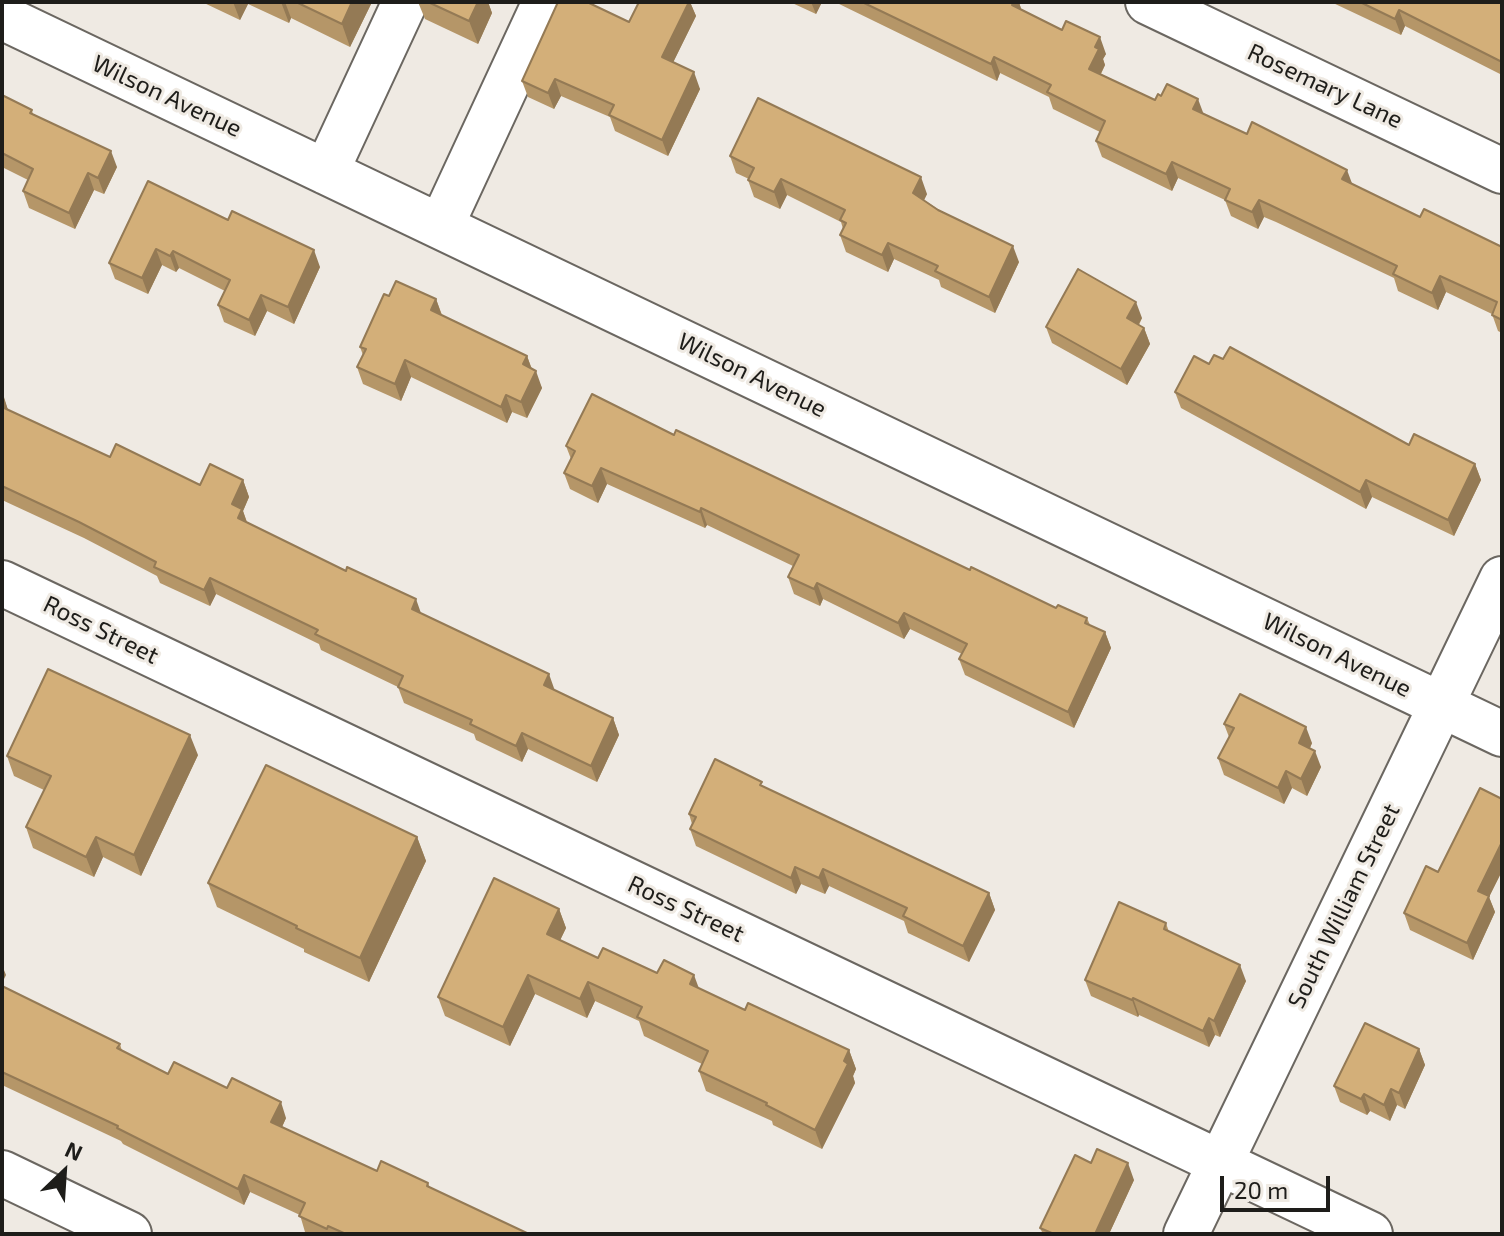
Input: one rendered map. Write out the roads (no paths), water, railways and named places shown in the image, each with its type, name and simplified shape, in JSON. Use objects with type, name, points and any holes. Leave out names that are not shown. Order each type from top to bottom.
[{"type":"street","points":[[326,172],[405,2]]},
{"type":"street","points":[[441,226],[545,2]]},
{"type":"street","name":"Rosemary Lane","points":[[1148,2],[1502,171]]},
{"type":"street","name":"Wilson Avenue","points":[[2,17],[1502,734]]},
{"type":"street","name":"South William Street","points":[[1186,1234],[1502,579]]},
{"type":"street","name":"Ross Street","points":[[2,583],[1370,1234]]},
{"type":"street","points":[[2,1173],[129,1234]]}]
